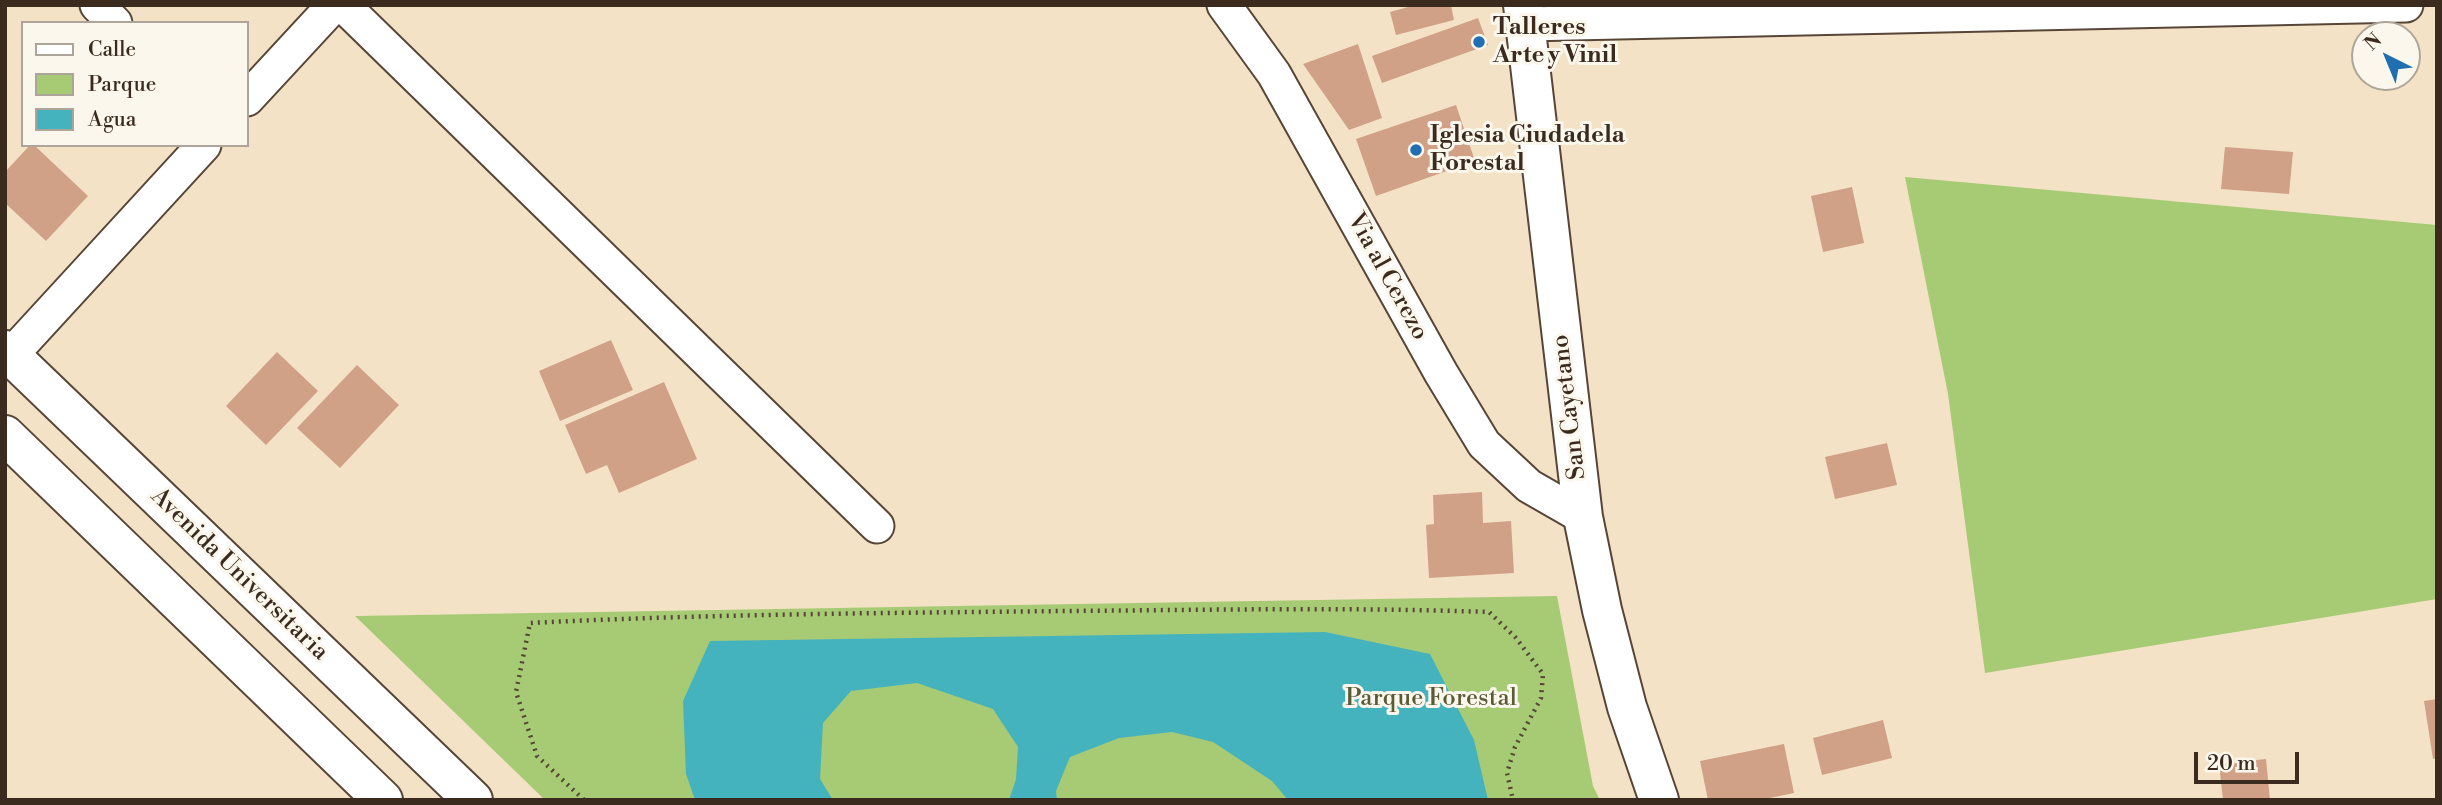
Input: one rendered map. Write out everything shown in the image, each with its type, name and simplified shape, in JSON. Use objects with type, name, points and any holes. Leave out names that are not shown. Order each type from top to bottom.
[{"type":"main road","name":"San Cayetano","points":[[1525,15],[1583,517],[1602,610],[1627,707],[1659,800]]},
{"type":"main road","name":"Avenida Universitaria","points":[[8,352],[473,800]]},
{"type":"main road","points":[[5,435],[383,800]]},
{"type":"street","points":[[97,5],[113,21]]},
{"type":"street","points":[[248,98],[334,5]]},
{"type":"street","points":[[343,5],[877,526]]},
{"type":"street","name":"Via al Cerezo","points":[[1224,5],[1274,74],[1434,361],[1484,444],[1529,485],[1583,517]]},
{"type":"street","points":[[1525,15],[2406,5]]},
{"type":"street","points":[[8,352],[202,147]]},
{"type":"path","points":[[584,800],[537,756],[516,692],[530,623],[635,617],[1360,609],[1489,611],[1516,638],[1543,674],[1541,698],[1515,747],[1507,773],[1513,800]]},
{"type":"green space","points":[[1905,177],[2437,225],[2437,599],[1985,673],[1948,394]]},
{"type":"green space","name":"Parque Forestal","points":[[1557,596],[1593,786],[1600,800],[545,800],[355,616]]},
{"type":"water","points":[[1325,632],[1430,654],[1474,740],[1488,800],[1288,800],[1272,781],[1213,742],[1172,732],[1119,738],[1070,757],[1056,791],[1057,800],[1009,800],[1016,779],[1018,747],[993,709],[917,683],[851,691],[823,723],[820,779],[833,800],[695,800],[686,774],[683,701],[710,641]]},
{"type":"building","points":[[1408,5],[1451,5],[1454,20],[1396,35],[1390,12]]},
{"type":"building","points":[[1478,18],[1488,45],[1382,83],[1372,56]]},
{"type":"building","points":[[1358,44],[1382,118],[1349,130],[1303,64]]},
{"type":"building","name":"Iglesia Ciudadela Forestal","points":[[1456,105],[1475,161],[1376,196],[1356,139]]},
{"type":"building","points":[[28,147],[36,147],[88,196],[46,241],[5,203],[5,172]]},
{"type":"building","points":[[2225,147],[2293,152],[2289,194],[2221,189]]},
{"type":"building","points":[[1852,187],[1864,243],[1823,252],[1811,196]]},
{"type":"building","points":[[611,340],[633,390],[560,421],[539,371]]},
{"type":"building","points":[[277,352],[318,391],[266,445],[226,406]]},
{"type":"building","points":[[357,365],[399,405],[340,468],[297,428]]},
{"type":"building","points":[[664,382],[697,459],[619,493],[607,465],[586,474],[565,425]]},
{"type":"building","points":[[1887,443],[1897,485],[1835,499],[1825,457]]},
{"type":"building","points":[[1482,492],[1483,523],[1511,521],[1514,573],[1429,578],[1426,525],[1434,524],[1433,495]]},
{"type":"building","points":[[2437,699],[2437,758],[2433,759],[2424,701]]},
{"type":"building","points":[[1883,720],[1892,758],[1822,775],[1813,738]]},
{"type":"building","points":[[1784,744],[1794,793],[1760,800],[1708,800],[1700,761]]},
{"type":"building","points":[[2266,759],[2270,800],[2223,800],[2219,764]]},
{"type":"place","name":"Talleres Arte y Vinil","points":[[1479,42]]},
{"type":"place","name":"Iglesia Ciudadela Forestal","points":[[1416,150]]}]
